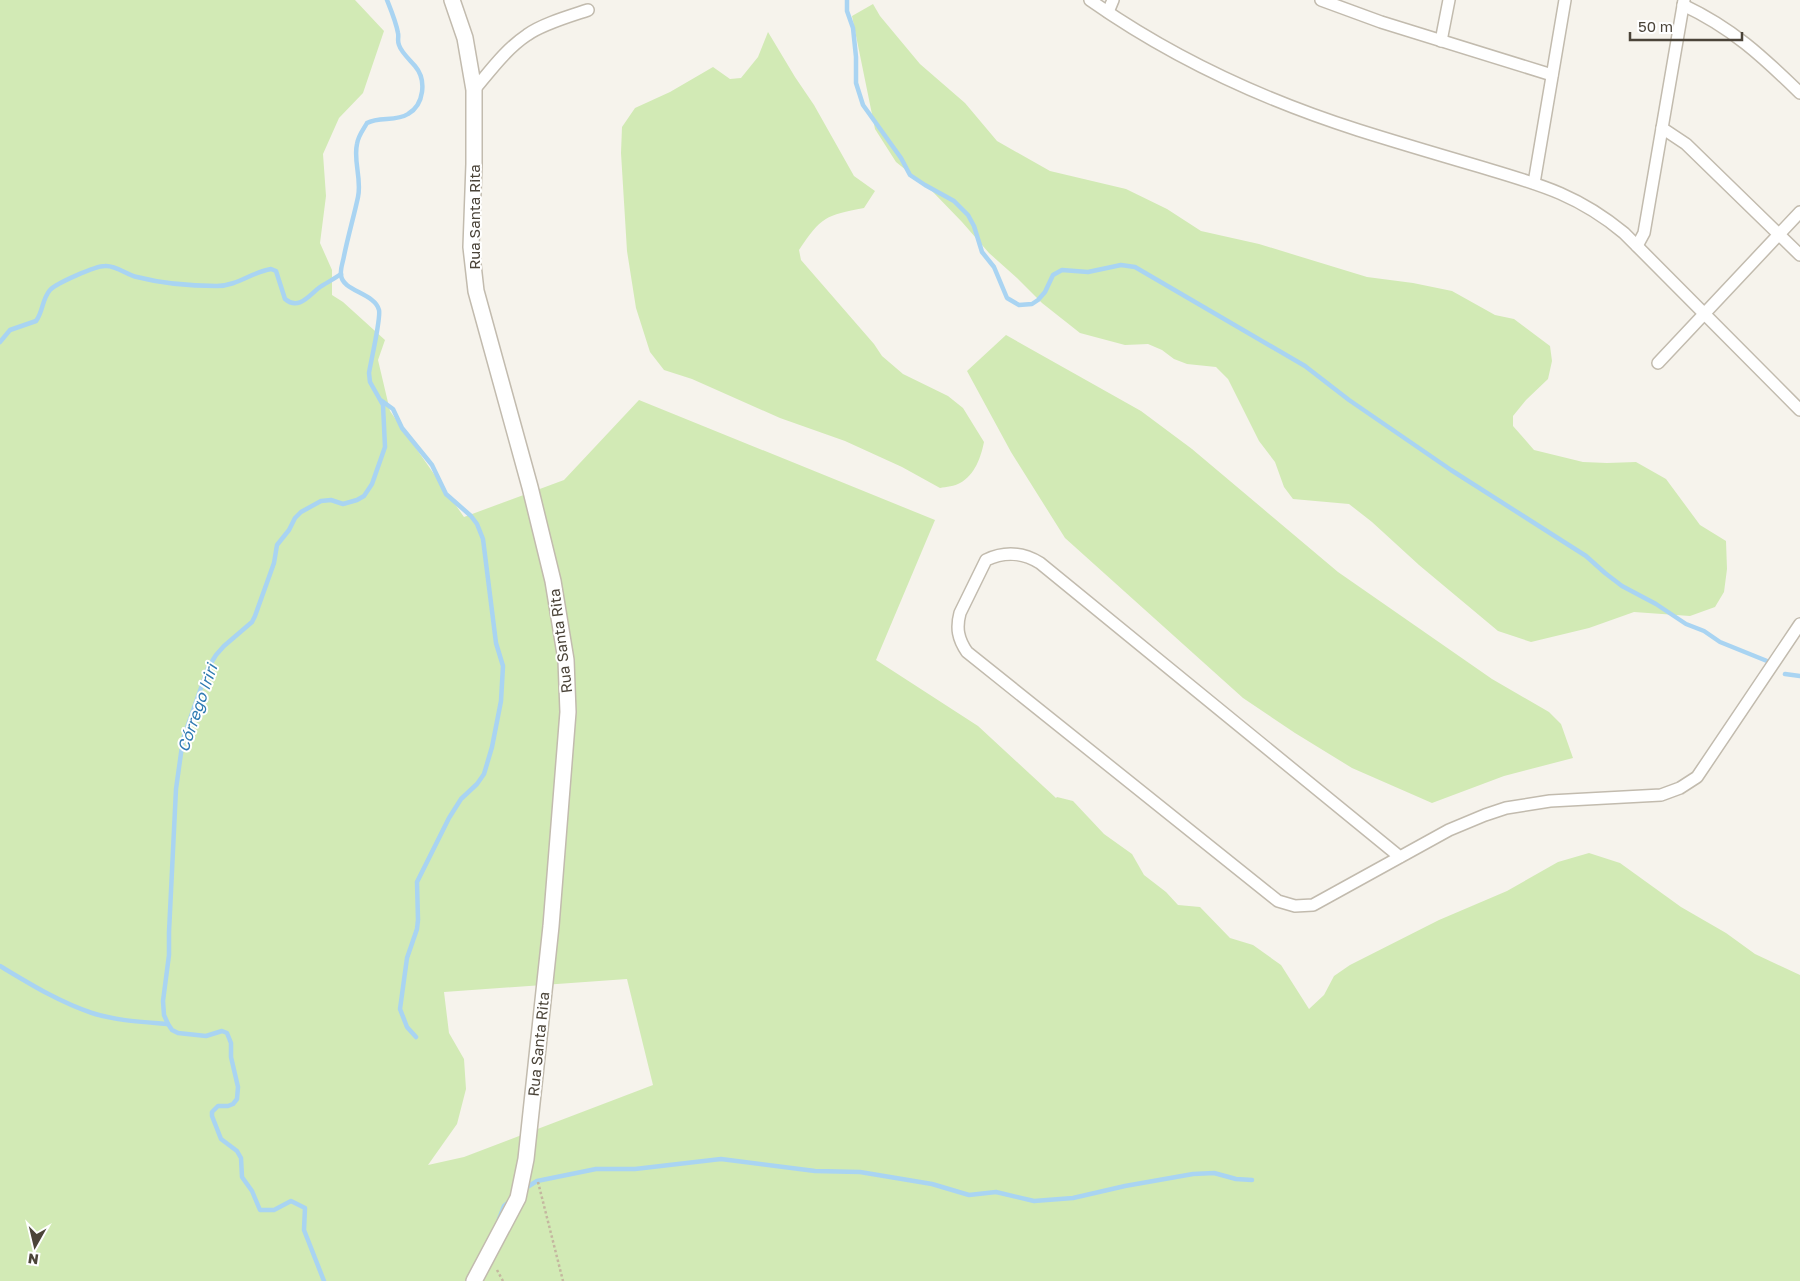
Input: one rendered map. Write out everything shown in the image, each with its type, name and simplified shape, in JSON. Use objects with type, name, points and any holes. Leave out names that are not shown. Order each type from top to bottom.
[{"type":"street","name":"Rua Santa Rita","points":[[452,0],[465,38],[474,90],[471,247],[473,269],[480,307],[530,487],[553,581],[566,660],[568,712],[551,926],[526,1159],[518,1198],[474,1281]]},
{"type":"street","points":[[1090,0],[1190,60],[1302,111],[1358,130],[1534,183],[1564,194],[1595,210],[1637,246],[1800,410]]},
{"type":"street","points":[[1108,12],[1113,0]]},
{"type":"street","points":[[1320,0],[1335,3],[1552,75]]},
{"type":"street","points":[[1442,40],[1449,0]]},
{"type":"street","points":[[1534,183],[1565,0]]},
{"type":"street","points":[[1637,246],[1644,233],[1684,3],[1735,34],[1761,55],[1800,93]]},
{"type":"street","points":[[474,90],[507,52],[528,34],[588,10]]},
{"type":"street","points":[[1662,128],[1686,144],[1800,255]]},
{"type":"street","points":[[1658,363],[1800,212]]},
{"type":"street","points":[[1400,857],[1040,562],[1026,556],[1010,553],[994,556],[986,560],[960,613],[958,621],[959,638],[968,652],[1278,901],[1295,906],[1313,905],[1450,830],[1506,808],[1550,800],[1651,797],[1680,788],[1696,777],[1800,624]]},
{"type":"path","points":[[526,1159],[535,1169],[563,1281]]},
{"type":"green space","points":[[0,0],[355,0],[384,31],[363,93],[339,118],[323,154],[326,196],[320,243],[332,270],[332,295],[343,302],[385,340],[378,360],[390,411],[464,517],[564,480],[639,400],[935,520],[876,660],[978,726],[1056,798],[1073,801],[1104,834],[1132,854],[1144,875],[1166,892],[1178,905],[1200,907],[1230,938],[1253,945],[1281,965],[1309,1009],[1324,995],[1334,976],[1350,965],[1439,920],[1507,891],[1558,862],[1589,853],[1620,863],[1681,907],[1726,933],[1755,954],[1800,975],[1800,1281],[0,1281]],"holes":[[[627,979],[653,1085],[464,1157],[428,1165],[457,1124],[466,1089],[464,1059],[449,1033],[444,992]]]},
{"type":"green space","points":[[873,4],[880,16],[920,64],[965,103],[997,141],[1050,171],[1126,189],[1167,209],[1201,231],[1259,244],[1367,277],[1413,283],[1452,291],[1495,315],[1514,319],[1550,346],[1552,361],[1548,379],[1526,400],[1513,416],[1513,426],[1534,450],[1583,462],[1636,462],[1666,479],[1700,525],[1726,541],[1727,569],[1724,592],[1715,607],[1690,616],[1634,612],[1589,628],[1531,642],[1498,631],[1349,504],[1293,499],[1284,487],[1275,462],[1259,441],[1228,379],[1216,367],[1187,364],[1148,344],[1125,345],[1080,333],[1042,303],[989,253],[932,191],[896,162],[875,129],[852,16]]},
{"type":"green space","points":[[768,32],[814,105],[854,176],[875,191],[864,208],[841,213],[819,224],[799,250],[801,260],[874,344],[882,356],[903,374],[948,396],[963,408],[984,442],[979,459],[970,475],[958,484],[940,488],[902,467],[845,441],[780,418],[692,379],[664,370],[650,352],[636,308],[627,251],[621,153],[622,127],[635,108],[670,92],[713,67],[730,79],[741,78],[758,57]]},
{"type":"green space","points":[[1006,335],[1141,411],[1192,449],[1338,572],[1492,679],[1549,712],[1561,724],[1573,758],[1504,776],[1432,803],[1352,768],[1243,698],[1065,538],[1011,452],[967,371]]},
{"type":"waterway","name":"Córrego Iriri","points":[[324,1281],[304,1230],[305,1208],[291,1201],[274,1210],[260,1210],[252,1191],[242,1177],[241,1158],[237,1151],[221,1139],[212,1116],[212,1112],[218,1106],[228,1106],[237,1099],[238,1087],[231,1057],[231,1043],[227,1033],[222,1031],[206,1036],[178,1033],[172,1030],[168,1024],[164,1015],[163,1001],[169,955],[176,789],[183,739],[208,668],[224,646],[252,622],[274,563],[277,545],[289,530],[295,518],[301,512],[321,501],[331,500],[343,504],[364,496],[372,484],[385,447],[383,405],[370,382],[369,373],[379,310],[372,300],[347,285],[341,273],[359,190],[356,150],[360,136],[367,123],[398,118],[408,114],[418,105],[422,92],[419,72],[398,44],[397,29],[387,0]]},
{"type":"waterway","points":[[847,0],[847,11],[853,28],[856,83],[863,105],[901,158],[910,175],[954,201],[968,215],[974,226],[982,252],[994,267],[1007,298],[1019,305],[1032,304],[1045,292],[1053,275],[1062,270],[1088,272],[1121,265],[1135,267],[1305,366],[1349,400],[1451,470],[1586,556],[1622,586],[1656,604],[1686,624],[1704,631],[1720,642],[1767,661]]},
{"type":"waterway","points":[[0,342],[10,330],[36,321],[47,294],[54,287],[76,275],[105,266],[113,267],[133,276],[157,281],[207,286],[231,284],[271,269],[276,271],[285,299],[295,303],[304,300],[341,274]]},
{"type":"waterway","points":[[382,401],[393,409],[402,428],[432,465],[446,494],[471,516],[477,524],[483,539],[496,643],[503,666],[501,701],[492,747],[484,774],[477,784],[461,799],[449,818],[417,882],[417,929],[407,958],[400,1009],[407,1027],[416,1037]]},
{"type":"waterway","points":[[1785,674],[1800,676]]},
{"type":"waterway","points":[[0,966],[56,998],[80,1009],[101,1016],[168,1024]]},
{"type":"waterway","points":[[524,1189],[537,1181],[596,1169],[635,1169],[721,1159],[815,1171],[860,1172],[932,1184],[969,1195],[996,1192],[1034,1201],[1073,1198],[1125,1186],[1193,1174],[1214,1173],[1236,1179],[1252,1180]]},
{"type":"waterway","points":[[499,1219],[504,1206],[510,1201]]}]
